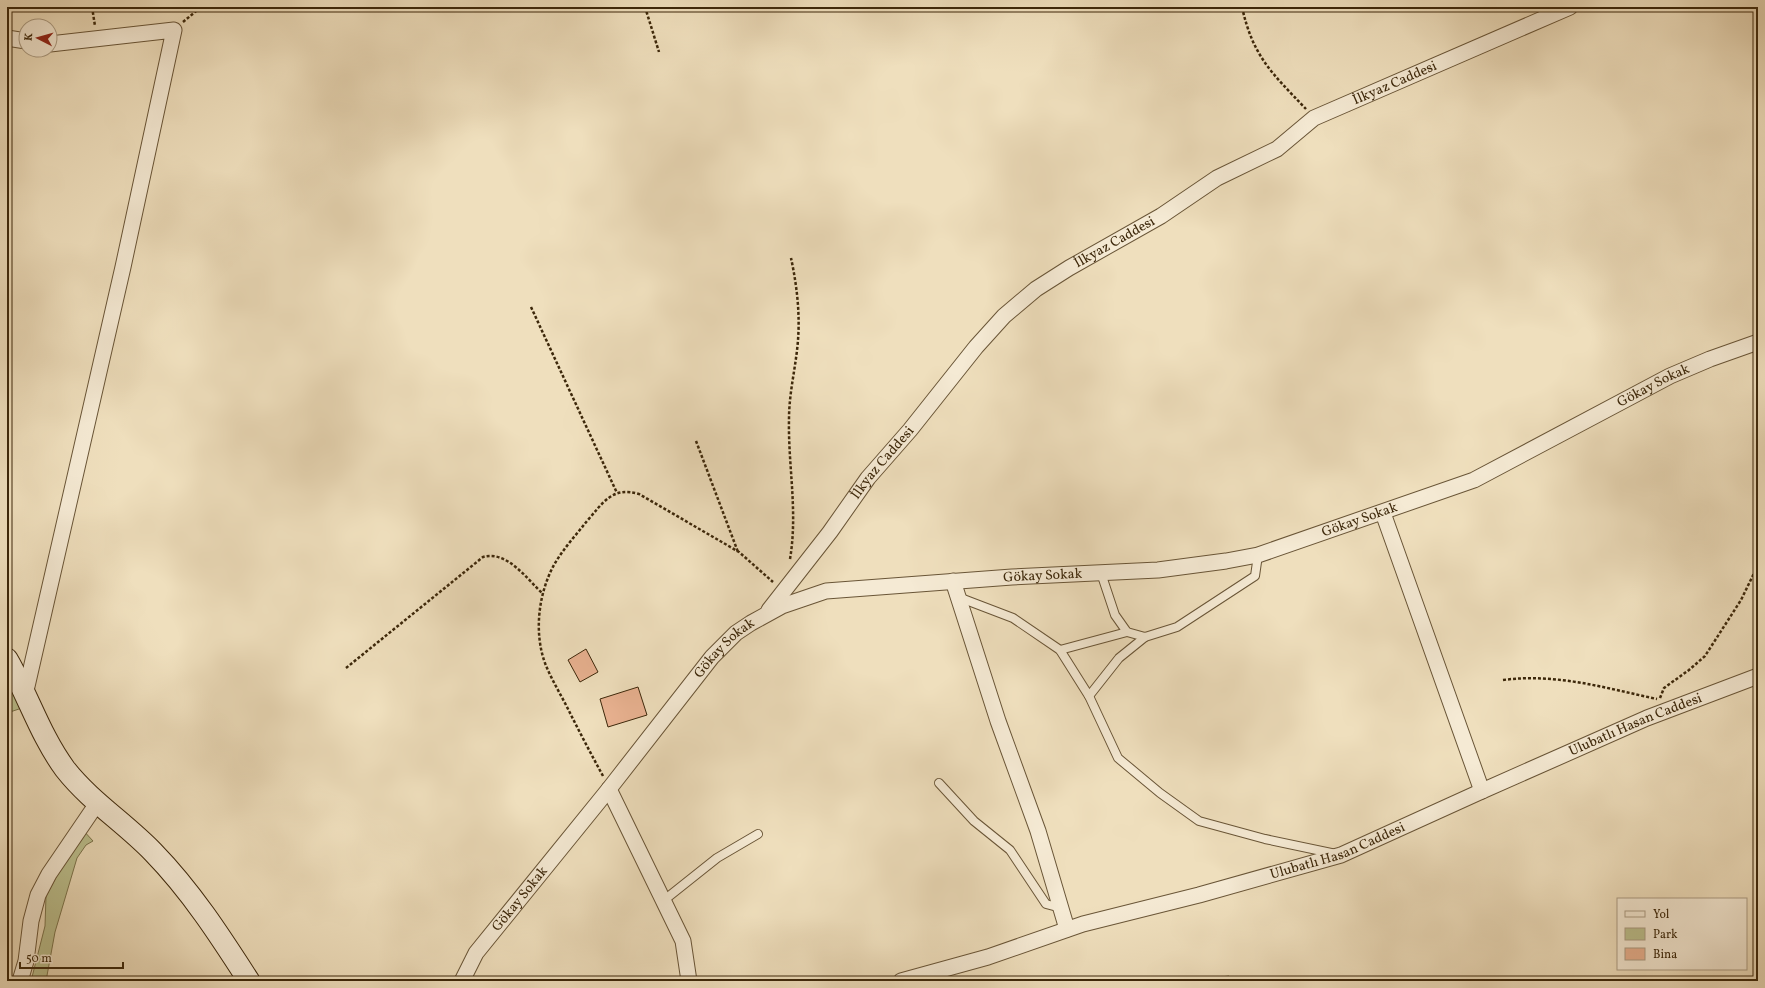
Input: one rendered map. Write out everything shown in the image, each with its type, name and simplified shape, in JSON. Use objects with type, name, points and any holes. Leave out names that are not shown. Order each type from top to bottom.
[{"type":"street","name":"İlkyaz Caddesi","points":[[766,614],[830,532],[868,478],[910,430],[976,347],[1004,316],[1036,289],[1052,278],[1162,216],[1217,178],[1277,149],[1314,118],[1570,7]]},
{"type":"street","points":[[25,695],[124,267],[174,30],[58,43]]},
{"type":"street","points":[[7,38],[18,40]]},
{"type":"street","name":"Gökay Sokak","points":[[462,981],[476,953],[609,789],[712,657],[736,633],[766,614],[796,600],[826,591],[953,581],[1101,573],[1194,566],[1258,555],[1383,513],[1474,480],[1670,376],[1710,359],[1758,342]]},
{"type":"street","points":[[1383,513],[1482,790]]},
{"type":"street","points":[[953,581],[998,721],[1038,831],[1067,929]]},
{"type":"street","points":[[7,659],[34,716],[56,755],[75,781],[132,831],[176,877],[200,908],[249,981]]},
{"type":"street","name":"Ulubatlı Hasan Caddesi","points":[[901,981],[988,957],[1083,924],[1199,895],[1341,855],[1482,790],[1647,718],[1758,676]]},
{"type":"street","points":[[609,789],[683,941],[689,981]]},
{"type":"street","points":[[20,981],[26,961],[31,921],[38,895],[49,874],[98,802]]},
{"type":"lane","points":[[1089,696],[1119,658],[1145,637],[1177,627],[1255,576],[1258,555]]},
{"type":"lane","points":[[1101,573],[1115,615],[1127,632]]},
{"type":"lane","points":[[958,597],[1013,618],[1060,650],[1089,696],[1118,758],[1160,793],[1199,821],[1265,839],[1341,855]]},
{"type":"lane","points":[[1060,650],[1127,632],[1145,637]]},
{"type":"lane","points":[[939,783],[974,821],[1010,850],[1046,904],[1061,908]]},
{"type":"lane","points":[[663,901],[717,858],[758,834]]},
{"type":"path","points":[[92,7],[96,39]]},
{"type":"path","points":[[174,30],[201,7]]},
{"type":"path","points":[[645,7],[659,52]]},
{"type":"path","points":[[1242,7],[1249,34],[1262,60],[1270,71],[1314,118]]},
{"type":"path","points":[[789,565],[794,513],[788,419],[799,322],[796,279],[791,258]]},
{"type":"path","points":[[531,307],[617,493]]},
{"type":"path","points":[[696,441],[739,552]]},
{"type":"path","points":[[609,789],[546,667],[541,645],[539,623],[543,594],[548,579],[562,551],[602,504],[611,495],[617,493],[632,492],[639,494],[739,552],[784,592]]},
{"type":"path","points":[[346,668],[484,557],[494,555],[506,559],[543,594]]},
{"type":"path","points":[[1503,680],[1522,678],[1557,678],[1660,699],[1664,688],[1690,670],[1705,656],[1742,600],[1758,565]]},
{"type":"green space","points":[[7,669],[28,706],[7,713]]},
{"type":"green space","points":[[82,829],[93,841],[86,845],[77,858],[55,932],[46,981],[31,981],[45,926],[46,896]]},
{"type":"green space","points":[[1229,976],[1230,981],[1189,981]]},
{"type":"building","points":[[586,649],[598,672],[580,682],[568,660]]},
{"type":"building","points":[[638,687],[647,715],[608,727],[600,699]]}]
